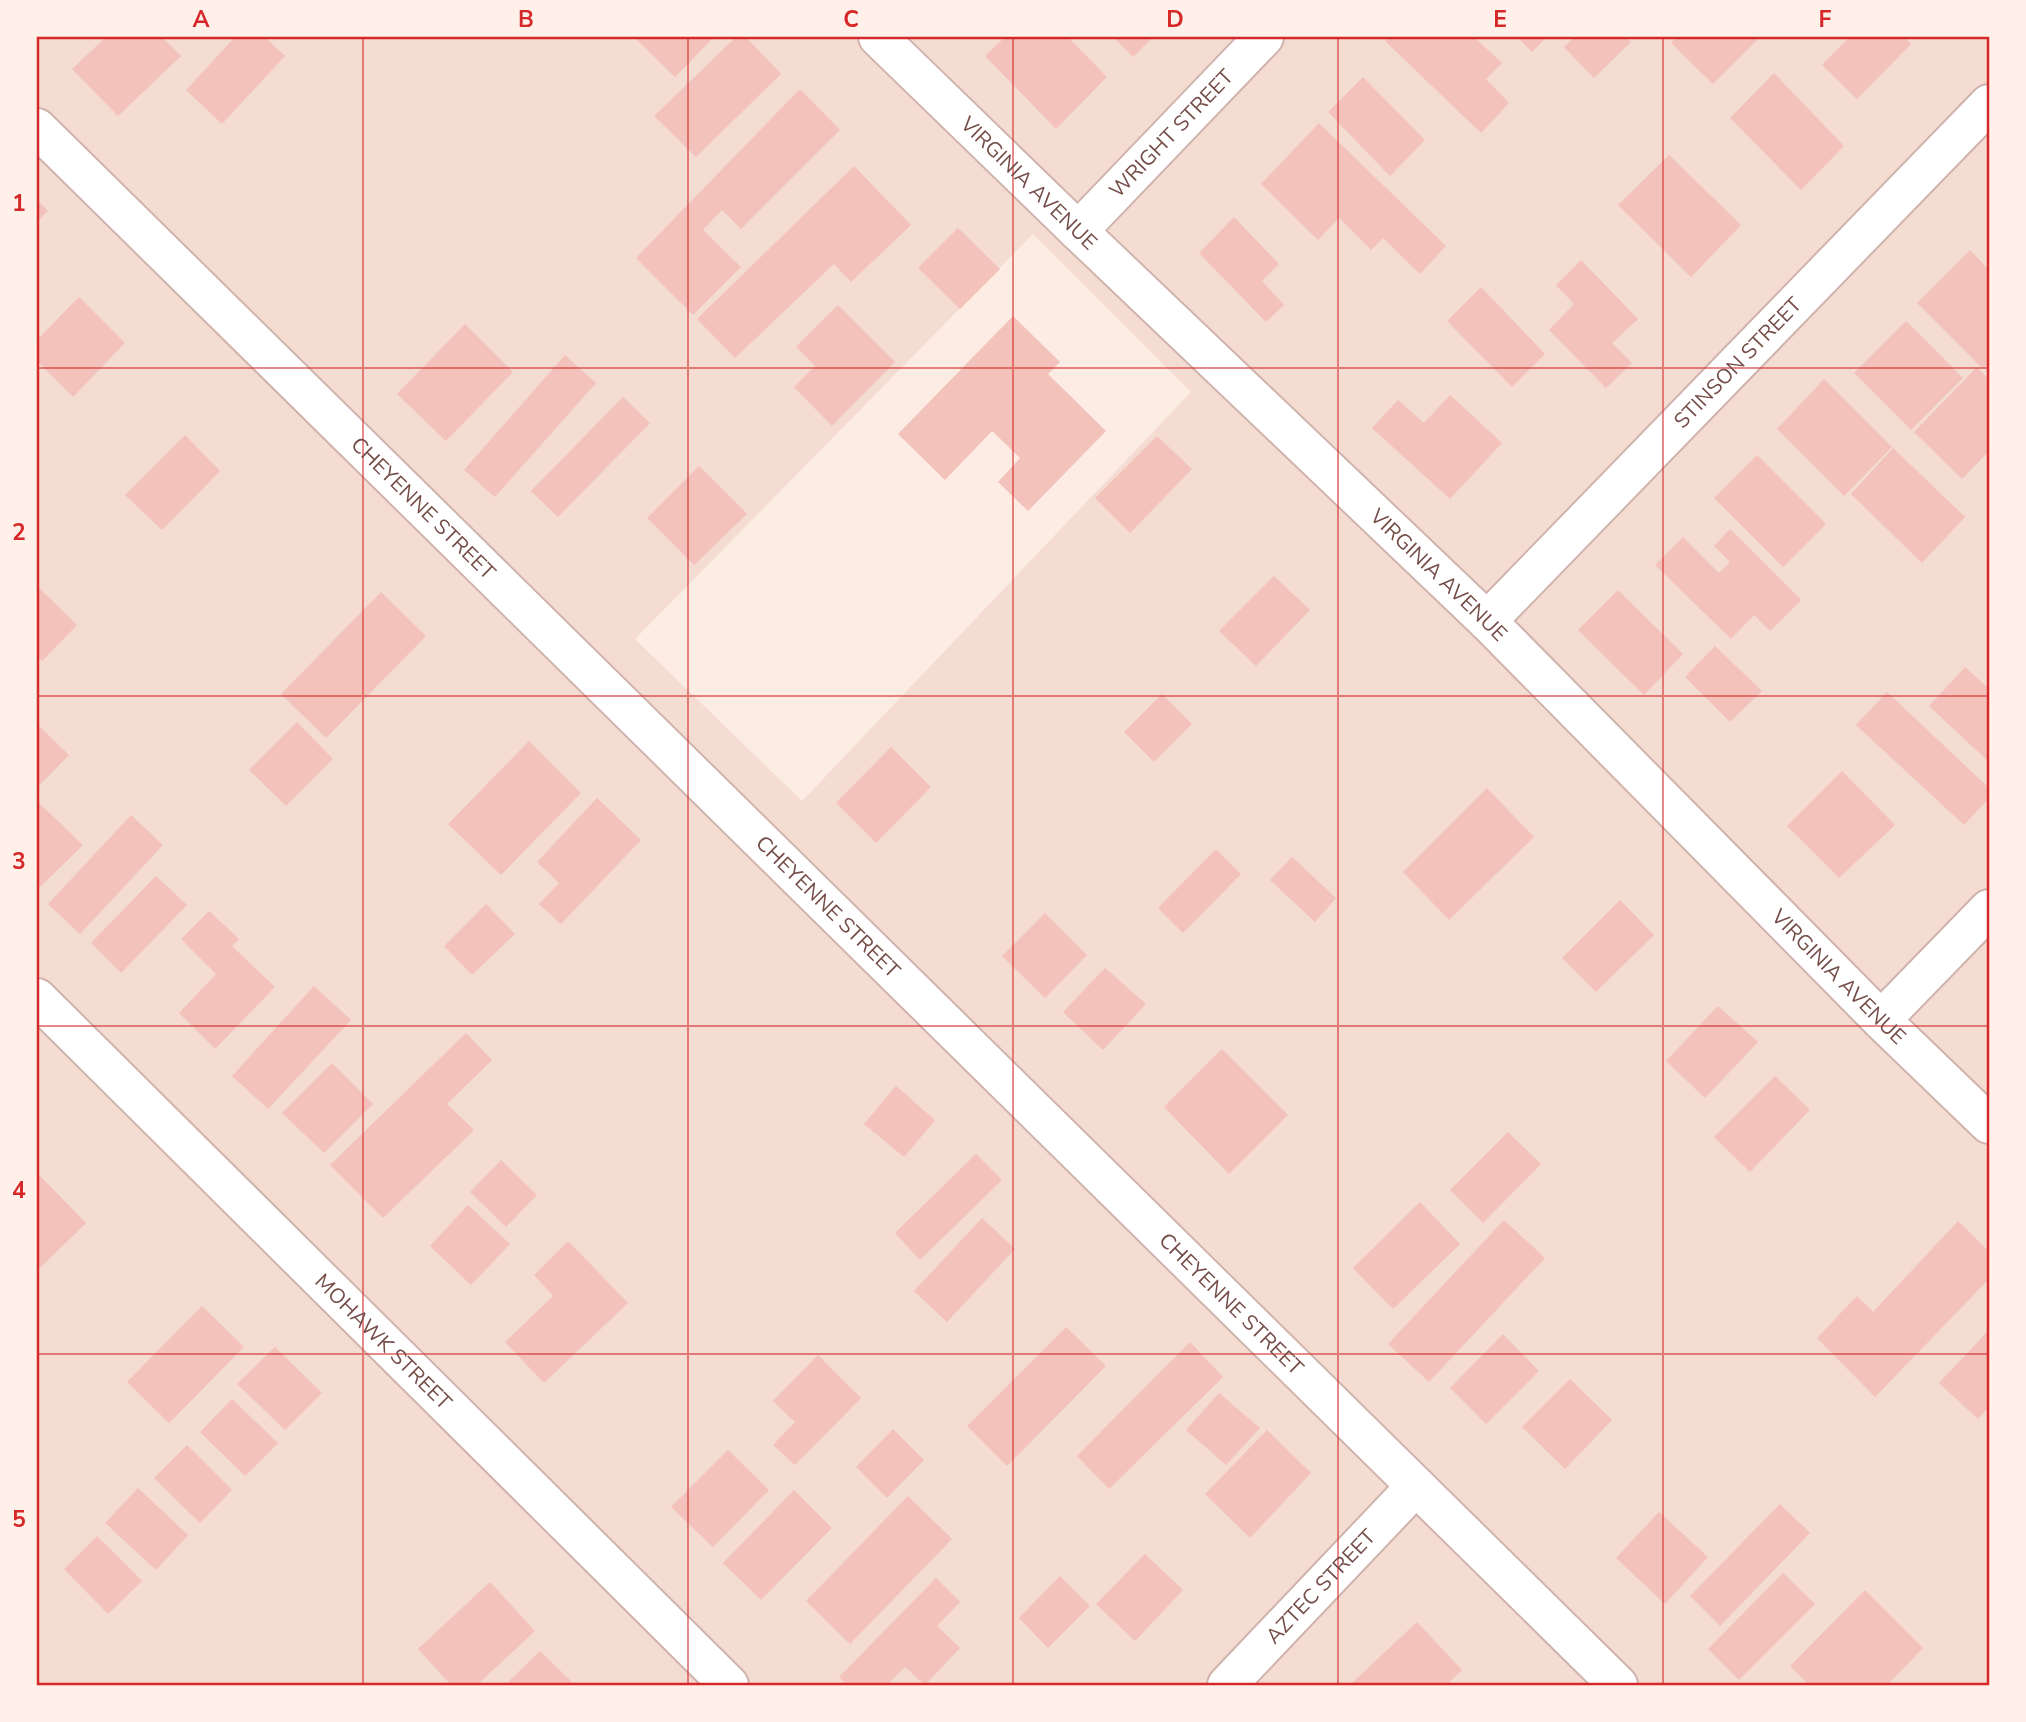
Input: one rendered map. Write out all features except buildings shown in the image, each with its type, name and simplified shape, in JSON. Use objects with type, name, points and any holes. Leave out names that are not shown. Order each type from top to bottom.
[{"type":"street","name":"VIRGINIA AVENUE","points":[[878,37],[1487,621],[1881,1020],[1989,1124]]},
{"type":"street","name":"WRIGHT STREET","points":[[1078,231],[1264,37]]},
{"type":"street","name":"STINSON STREET","points":[[1487,621],[1989,104]]},
{"type":"street","name":"CHEYENNE STREET","points":[[37,128],[1618,1685]]},
{"type":"street","points":[[1881,1020],[1989,909]]},
{"type":"street","name":"MOHAWK STREET","points":[[37,998],[729,1685]]},
{"type":"street","name":"AZTEC STREET","points":[[1227,1685],[1416,1486]]},
{"type":"shaded area","points":[[37,37],[1989,37],[1989,1685],[37,1685]],"holes":[[[1033,234],[1191,392],[802,801],[635,639]]]}]
